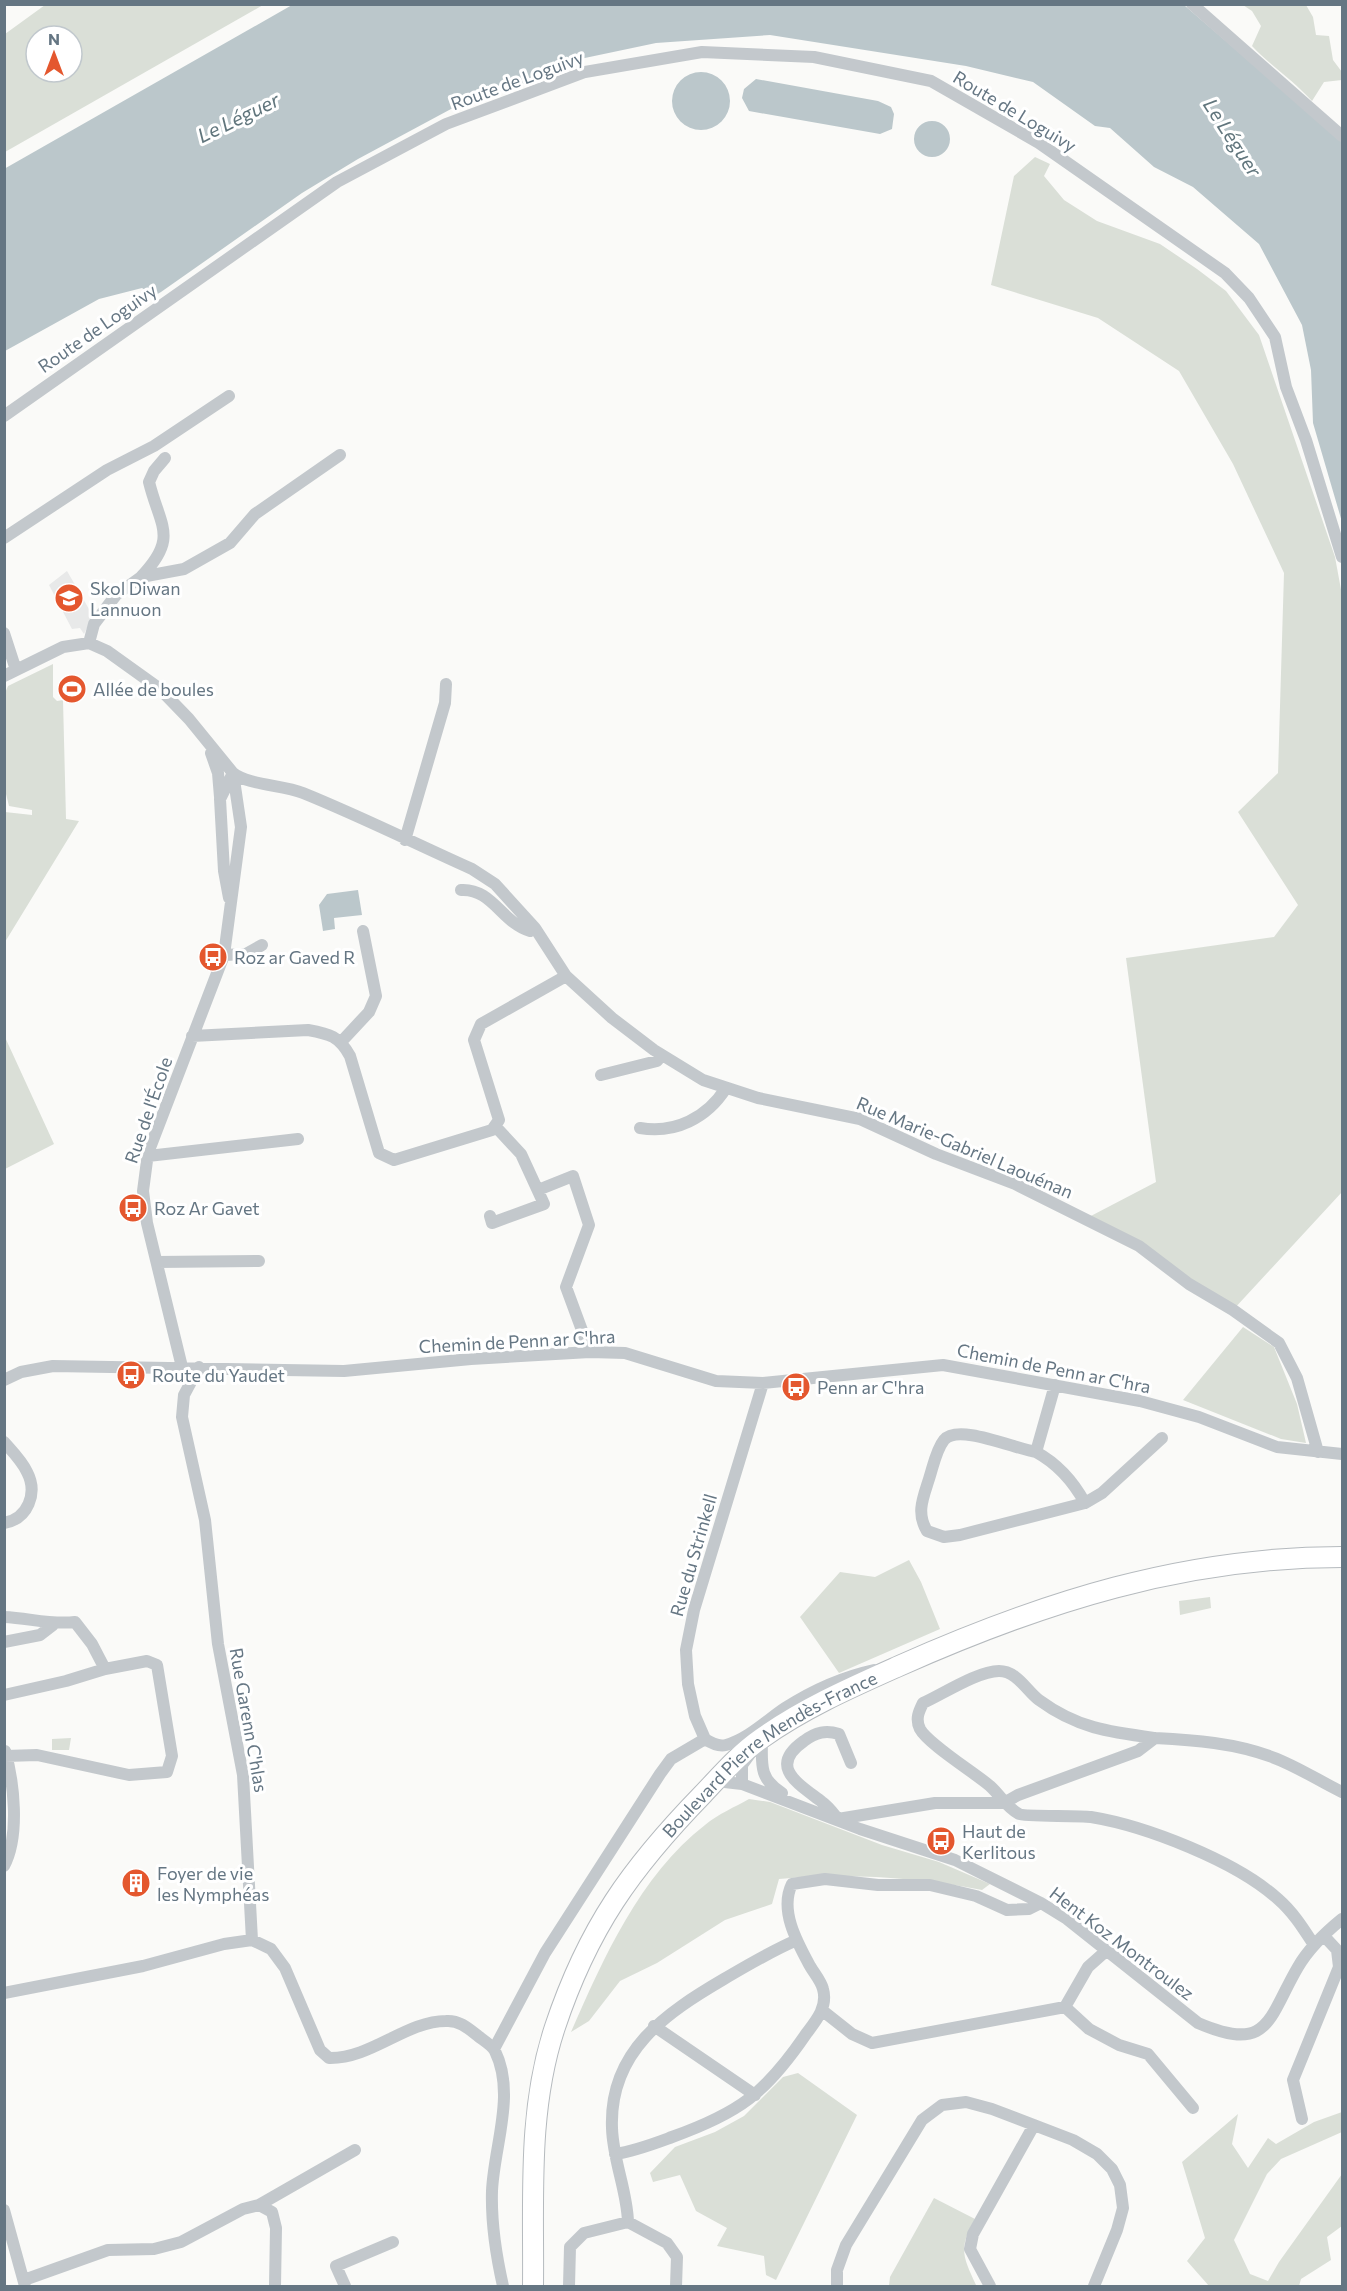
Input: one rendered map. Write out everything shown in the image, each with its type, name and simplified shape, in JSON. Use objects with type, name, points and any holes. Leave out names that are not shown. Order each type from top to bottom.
[{"type":"main road","name":"Boulevard Pierre Mendès-France","points":[[533,2286],[532,2178],[535,2136],[542,2082],[554,2030],[591,1939],[620,1890],[656,1843],[733,1761],[762,1737],[834,1696],[1015,1617],[1081,1595],[1149,1578],[1250,1562],[1342,1557]]},
{"type":"street","points":[[1192,4],[1342,136]]},
{"type":"street","name":"Route de Loguivy","points":[[4,416],[337,182],[446,124],[585,72],[702,52],[814,57],[931,81],[1039,143],[1225,273],[1249,298],[1275,337],[1286,387],[1306,440],[1342,557]]},
{"type":"street","points":[[4,538],[107,470],[154,446],[229,396]]},
{"type":"street","points":[[141,577],[183,569],[230,543],[255,514],[340,455]]},
{"type":"street","points":[[89,643],[94,624],[116,595],[141,577],[157,560],[165,528],[150,482],[154,471],[165,458]]},
{"type":"street","points":[[4,633],[16,670]]},
{"type":"street","points":[[4,676],[63,647],[89,643],[107,651],[160,689],[189,719],[233,774],[220,799]]},
{"type":"street","points":[[405,840],[445,703],[446,684]]},
{"type":"street","name":"Rue de l'École","points":[[189,719],[215,762],[220,799],[224,871],[230,903]]},
{"type":"street","name":"Rue de l'École","points":[[182,1367],[147,1223],[144,1191],[147,1156],[224,955],[241,827],[233,774]]},
{"type":"street","name":"Rue Marie-Gabriel Laouénan","points":[[233,774],[242,780],[272,784],[303,793],[472,869],[495,884],[535,928],[566,976],[612,1018],[662,1055],[703,1080],[758,1098],[860,1119],[936,1154],[1014,1184],[1139,1246],[1189,1284],[1233,1310],[1279,1343],[1297,1378],[1318,1452]]},
{"type":"street","points":[[461,890],[473,889],[486,896],[513,923],[530,931],[535,928]]},
{"type":"street","points":[[342,1041],[369,1012],[376,996],[374,973],[363,931]]},
{"type":"street","points":[[224,955],[246,954],[262,945]]},
{"type":"street","points":[[490,1216],[492,1223],[544,1204],[521,1154],[497,1123],[474,1040],[481,1024],[566,976]]},
{"type":"street","points":[[192,1036],[308,1030],[326,1033],[342,1041],[350,1056],[379,1153],[393,1160],[492,1130],[497,1123]]},
{"type":"street","points":[[600,1075],[657,1061],[662,1055]]},
{"type":"street","points":[[640,1128],[656,1130],[693,1120],[717,1102],[726,1088]]},
{"type":"street","points":[[147,1156],[298,1139]]},
{"type":"street","points":[[538,1190],[573,1176],[589,1225],[567,1287],[590,1352]]},
{"type":"street","points":[[157,1262],[260,1261]]},
{"type":"street","name":"Chemin de Penn ar C'hra","points":[[182,1367],[344,1371],[471,1359],[590,1352],[625,1353],[716,1381],[763,1383],[943,1365],[1140,1401],[1199,1417],[1277,1447],[1342,1454]]},
{"type":"street","points":[[4,1380],[21,1372],[53,1366],[182,1367]]},
{"type":"street","name":"Rue Garenn C'hlas","points":[[199,1367],[184,1395],[182,1417],[205,1520],[218,1644],[243,1775],[252,1940]]},
{"type":"street","name":"Rue du Strinkell","points":[[705,1739],[695,1716],[688,1684],[686,1650],[694,1610],[763,1383]]},
{"type":"street","points":[[1036,1452],[1055,1385]]},
{"type":"street","points":[[1085,1503],[1075,1486],[1061,1471],[1036,1452],[966,1433],[955,1433],[945,1439],[922,1500],[921,1521],[927,1532],[944,1537],[960,1535],[1085,1503],[1102,1493],[1162,1438]]},
{"type":"street","points":[[4,1442],[28,1473],[32,1495],[27,1510],[13,1522],[4,1523]]},
{"type":"street","points":[[4,1617],[30,1618],[53,1625],[75,1622],[92,1644],[105,1668]]},
{"type":"street","points":[[4,1642],[40,1635],[53,1625]]},
{"type":"street","points":[[4,1695],[66,1681],[105,1668],[147,1661],[156,1665],[172,1756],[167,1772],[129,1775],[37,1755],[5,1753],[13,1790],[13,1825],[4,1866]]},
{"type":"street","points":[[494,2049],[545,1953],[671,1759],[705,1739],[712,1744],[724,1745],[742,1738],[787,1707],[846,1676],[910,1661]]},
{"type":"street","points":[[1314,1945],[1298,1919],[1276,1897],[1192,1848],[1136,1828],[1092,1818],[1062,1814],[1021,1816],[1004,1803],[992,1788],[923,1733],[918,1716],[923,1703],[986,1673],[1000,1671],[1014,1675],[1037,1699],[1072,1722],[1102,1731],[1221,1744],[1272,1757],[1342,1792]]},
{"type":"street","points":[[851,1763],[839,1734],[827,1730],[810,1737],[791,1750],[787,1762],[791,1777],[804,1790],[824,1803],[838,1819],[935,1803],[1004,1803],[1017,1795],[1138,1751],[1155,1738]]},
{"type":"street","points":[[742,1784],[742,1765],[762,1737]]},
{"type":"street","name":"Hent Koz Montroulez","points":[[762,1737],[762,1770],[770,1786],[799,1804]]},
{"type":"street","name":"Hent Koz Montroulez","points":[[716,1781],[742,1784],[955,1860],[1041,1903],[1198,2023],[1223,2034],[1247,2035],[1267,2026],[1299,1965],[1314,1945],[1342,1918]]},
{"type":"street","points":[[615,2154],[633,2151],[711,2124],[755,2095],[784,2065],[823,2011],[823,1988],[797,1941],[787,1906],[787,1895],[792,1884],[825,1880],[930,1885],[976,1896],[1008,1910],[1029,1909],[1041,1903]]},
{"type":"street","points":[[1302,2119],[1293,2080],[1339,1967],[1337,1950],[1324,1936]]},
{"type":"street","points":[[4,1993],[143,1966],[224,1944],[252,1940],[271,1949],[285,1968],[320,2050],[329,2058],[345,2059],[428,2024],[445,2020],[458,2022],[494,2049],[503,2077],[504,2095],[492,2189],[492,2217],[503,2286]]},
{"type":"street","points":[[628,2222],[627,2204],[615,2154],[612,2126],[620,2079],[634,2052],[654,2026],[678,2006],[797,1941]]},
{"type":"street","points":[[823,2011],[852,2034],[872,2043],[1065,2007],[1088,1967],[1106,1951]]},
{"type":"street","points":[[1065,2007],[1089,2029],[1119,2045],[1148,2054],[1193,2108]]},
{"type":"street","points":[[654,2026],[755,2095]]},
{"type":"street","points":[[837,2286],[837,2270],[846,2245],[922,2120],[942,2105],[966,2102],[993,2109],[1073,2140],[1097,2154],[1112,2169],[1120,2185],[1123,2208],[1118,2230],[1094,2286]]},
{"type":"street","points":[[990,2286],[970,2249],[973,2234],[1034,2126]]},
{"type":"street","points":[[4,2210],[25,2283],[108,2250],[154,2249],[181,2242],[243,2209],[259,2205],[355,2150]]},
{"type":"street","points":[[259,2205],[272,2212],[276,2228],[275,2286]]},
{"type":"street","points":[[569,2286],[570,2247],[584,2233],[628,2222],[667,2243],[677,2257],[676,2286]]},
{"type":"street","points":[[345,2286],[336,2266],[393,2242]]},
{"type":"shaded area","points":[[45,4],[263,5],[5,152],[5,34]]},
{"type":"shaded area","points":[[1243,5],[1306,5],[1313,17],[1316,35],[1329,36],[1333,60],[1342,72],[1342,80],[1324,82],[1312,101],[1252,46],[1261,26],[1252,11]]},
{"type":"shaded area","points":[[1035,157],[1050,164],[1044,176],[1064,200],[1097,221],[1160,244],[1197,269],[1226,291],[1259,335],[1335,557],[1342,595],[1342,1192],[1233,1310],[1087,1218],[1156,1182],[1126,958],[1274,937],[1298,905],[1238,812],[1278,773],[1284,573],[1233,464],[1179,371],[1098,318],[991,285],[1014,176]]},
{"type":"shaded area","name":"Skol Diwan Lannuon","points":[[67,571],[93,616],[84,634],[80,628],[72,629],[49,585]]},
{"type":"shaded area","points":[[53,664],[53,697],[57,701],[63,700],[66,819],[79,821],[5,942],[5,812],[32,815],[32,810],[9,806],[4,786],[5,693],[8,686]]},
{"type":"shaded area","points":[[4,1035],[54,1144],[5,1169],[4,1169]]},
{"type":"shaded area","points":[[1243,1327],[1274,1347],[1297,1404],[1306,1443],[1281,1439],[1183,1400]]},
{"type":"shaded area","points":[[909,1560],[921,1582],[940,1629],[839,1673],[800,1617],[840,1572],[875,1577]]},
{"type":"shaded area","points":[[1210,1597],[1211,1608],[1180,1615],[1179,1601]]},
{"type":"shaded area","points":[[71,1738],[69,1750],[52,1750],[52,1739]]},
{"type":"shaded area","points":[[749,1799],[770,1802],[882,1845],[939,1862],[990,1884],[982,1890],[881,1877],[830,1876],[779,1879],[772,1904],[725,1920],[657,1963],[620,1981],[589,2021],[571,2032],[610,1948],[642,1893],[661,1868],[705,1825]]},
{"type":"shaded area","points":[[798,2073],[857,2115],[776,2280],[766,2275],[764,2256],[717,2246],[727,2228],[696,2211],[680,2175],[653,2182],[650,2173],[675,2147],[715,2132],[744,2116],[783,2077]]},
{"type":"shaded area","points":[[1342,2112],[1342,2132],[1281,2159],[1267,2174],[1234,2240],[1250,2274],[1268,2281],[1342,2174],[1342,2226],[1327,2237],[1331,2260],[1301,2279],[1299,2286],[1209,2286],[1187,2261],[1205,2238],[1182,2162],[1238,2114],[1232,2144],[1248,2168],[1268,2138],[1276,2144],[1314,2122]]},
{"type":"shaded area","points":[[934,2198],[975,2219],[966,2238],[964,2252],[976,2285],[889,2286],[890,2277]]},
{"type":"water","name":"Le Léguer","points":[[292,5],[1184,5],[1342,141],[1342,522],[1313,423],[1311,370],[1302,325],[1259,244],[1193,187],[1154,167],[1110,128],[1095,126],[1033,82],[966,66],[770,35],[656,43],[580,59],[552,74],[451,109],[358,159],[302,193],[154,296],[142,288],[99,299],[5,351],[4,169]]},
{"type":"water","points":[[695,72],[707,72],[722,80],[730,95],[730,107],[722,122],[707,130],[695,130],[680,122],[672,107],[672,95],[680,80]]},
{"type":"water","points":[[756,79],[878,101],[891,107],[894,114],[892,129],[880,134],[749,111],[742,98],[744,89]]},
{"type":"water","points":[[932,121],[945,126],[950,139],[945,152],[932,157],[919,152],[914,139],[919,126]]},
{"type":"water","points":[[358,890],[362,915],[334,918],[335,929],[323,931],[319,905],[327,894]]},
{"type":"place","name":"Skol Diwan Lannuon","points":[[69,598]]},
{"type":"place","name":"Allée de boules","points":[[72,689]]},
{"type":"place","name":"Roz ar Gaved R","points":[[213,957]]},
{"type":"place","name":"Roz Ar Gavet","points":[[133,1208]]},
{"type":"place","name":"Route du Yaudet","points":[[131,1375]]},
{"type":"place","name":"Penn ar C'hra","points":[[796,1387]]},
{"type":"place","name":"Haut de Kerlitous","points":[[941,1841]]},
{"type":"place","name":"Foyer de vie les Nymphéas","points":[[136,1883]]}]
